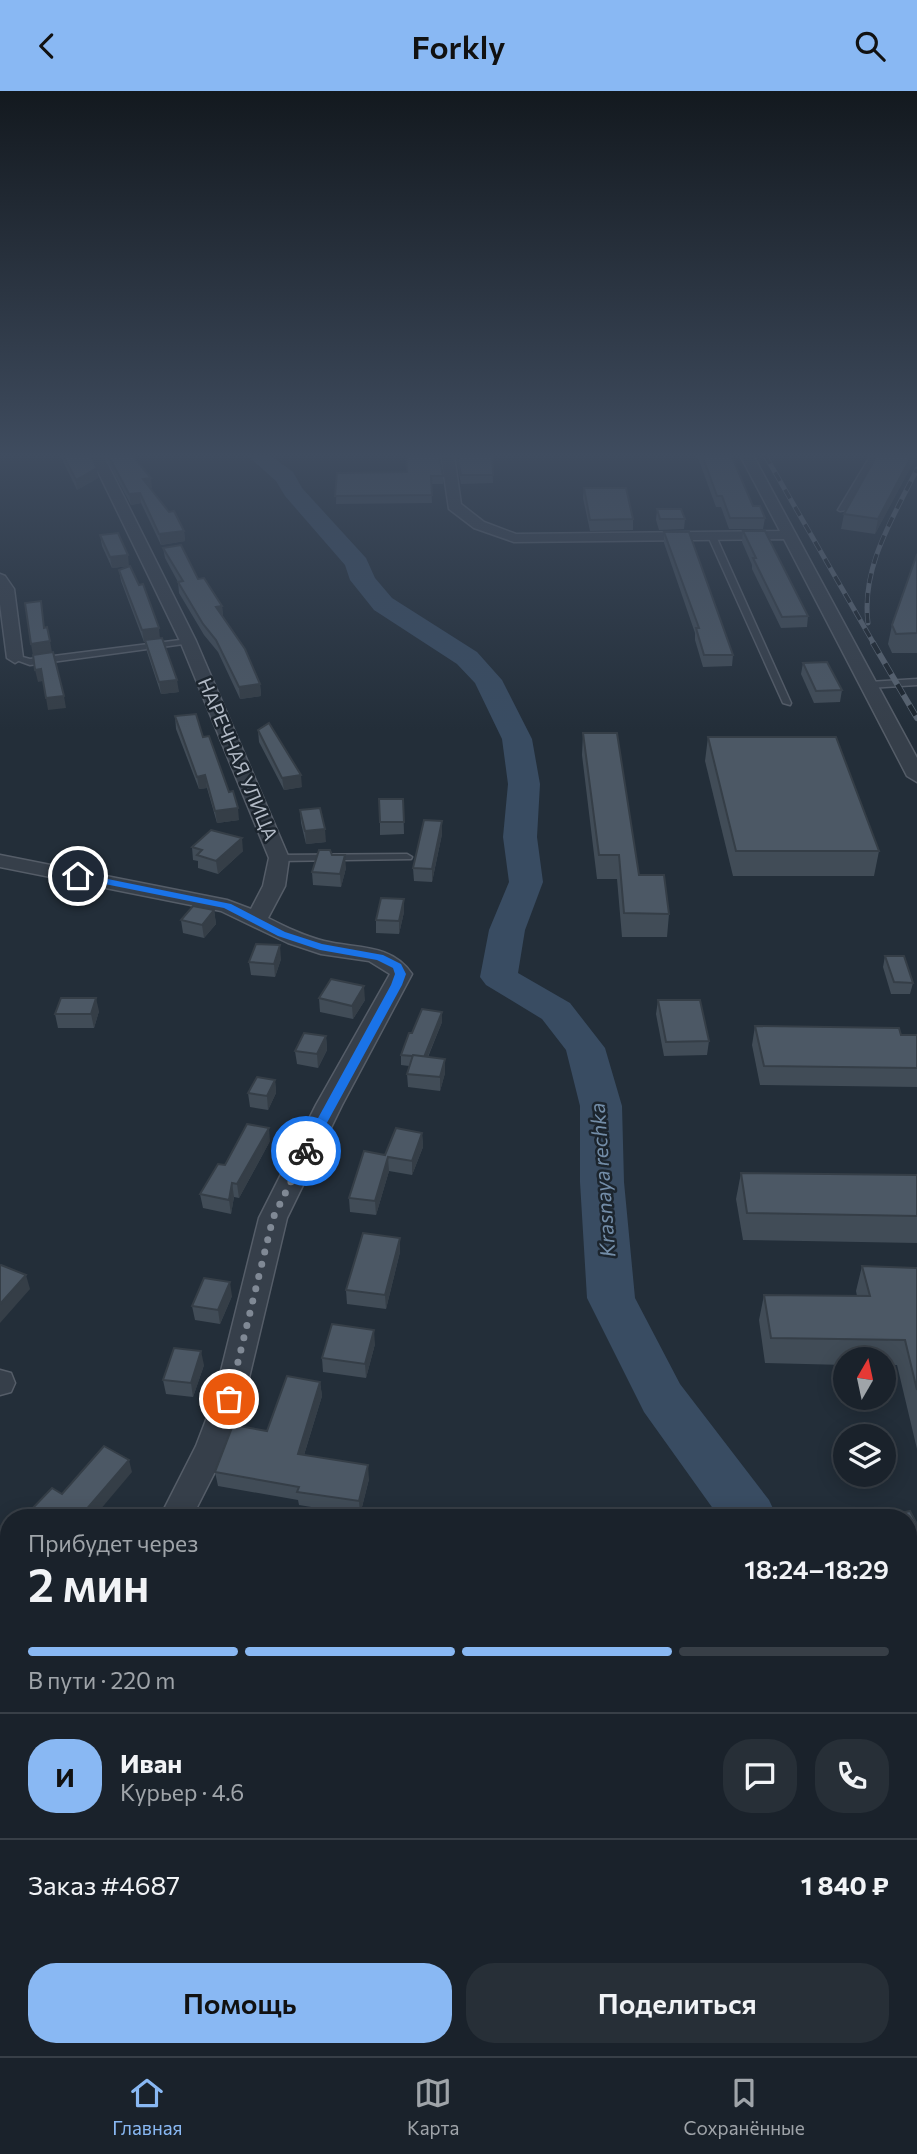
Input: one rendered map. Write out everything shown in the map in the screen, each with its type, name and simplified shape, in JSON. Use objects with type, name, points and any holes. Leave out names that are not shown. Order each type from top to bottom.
[{"type":"street","name":"НАРЕЧНАЯ УЛИЦА","points":[[142,547],[188,641],[279,858],[274,886],[256,919]]},
{"type":"street","points":[[796,547],[917,776]]},
{"type":"street","points":[[0,579],[6,589],[15,658]]},
{"type":"street","points":[[0,861],[228,906],[282,934],[320,947],[380,958],[397,967],[401,974],[329,1105],[273,1218],[229,1399],[211,1448],[180,1509]]},
{"type":"lane","points":[[717,547],[787,702]]},
{"type":"lane","points":[[15,658],[30,662],[188,641]]},
{"type":"lane","points":[[869,685],[917,682]]},
{"type":"lane","points":[[279,858],[407,857]]},
{"type":"building","points":[[105,547],[124,547],[128,555],[110,557]]},
{"type":"building","points":[[182,547],[198,579],[204,578],[222,606],[216,607],[245,649],[260,684],[239,687],[216,640],[203,624],[178,582],[183,581],[163,548]]},
{"type":"building","points":[[669,547],[694,547],[733,655],[704,655],[696,628],[699,628]]},
{"type":"building","points":[[751,547],[773,547],[808,616],[782,617],[753,558],[756,558]]},
{"type":"building","points":[[917,554],[917,633],[896,634],[892,625]]},
{"type":"building","points":[[130,566],[139,585],[143,584],[159,628],[142,630],[119,570]]},
{"type":"building","points":[[41,601],[44,628],[47,627],[50,641],[31,644],[25,603]]},
{"type":"building","points":[[162,638],[177,680],[159,682],[145,640]]},
{"type":"building","points":[[53,652],[64,696],[46,698],[41,669],[35,670],[33,655]]},
{"type":"building","points":[[827,662],[842,690],[816,691],[803,663]]},
{"type":"building","points":[[196,714],[203,737],[209,736],[229,792],[233,791],[238,808],[215,811],[205,775],[197,777],[175,716]]},
{"type":"building","points":[[269,723],[301,775],[282,778],[258,730]]},
{"type":"building","points":[[583,733],[617,733],[639,875],[664,875],[669,914],[624,913],[619,855],[599,855]]},
{"type":"building","points":[[708,737],[836,737],[879,851],[736,851]]},
{"type":"building","points":[[379,799],[403,799],[404,822],[380,822]]},
{"type":"building","points":[[320,808],[325,829],[305,831],[300,810]]},
{"type":"building","points":[[424,820],[442,821],[432,869],[413,868]]},
{"type":"building","points":[[211,830],[242,838],[216,861],[197,855],[202,850],[192,847]]},
{"type":"building","points":[[319,850],[330,850],[332,855],[345,855],[340,874],[312,872]]},
{"type":"building","points":[[381,898],[404,899],[399,921],[376,920]]},
{"type":"building","points":[[193,906],[214,910],[202,925],[181,920]]},
{"type":"building","points":[[256,944],[280,945],[274,964],[249,962]]},
{"type":"building","points":[[885,956],[904,956],[913,983],[894,982]]},
{"type":"building","points":[[331,979],[364,986],[352,1006],[319,998]]},
{"type":"building","points":[[61,998],[96,998],[91,1014],[55,1014]]},
{"type":"building","points":[[658,1000],[700,1000],[709,1041],[666,1042]]},
{"type":"building","points":[[422,1009],[442,1012],[424,1057],[401,1055],[409,1033],[412,1033]]},
{"type":"building","points":[[755,1026],[899,1028],[901,1035],[917,1035],[917,1068],[764,1066]]},
{"type":"building","points":[[304,1033],[326,1036],[317,1054],[295,1051]]},
{"type":"building","points":[[413,1055],[445,1059],[440,1077],[407,1074]]},
{"type":"building","points":[[257,1077],[275,1080],[267,1096],[248,1093]]},
{"type":"building","points":[[247,1124],[269,1128],[237,1184],[232,1183],[229,1200],[200,1194],[218,1164],[225,1165]]},
{"type":"building","points":[[396,1128],[422,1133],[412,1161],[388,1157],[375,1201],[349,1198],[364,1151],[385,1155]]},
{"type":"building","points":[[741,1173],[917,1175],[917,1216],[747,1213]]},
{"type":"building","points":[[363,1233],[400,1238],[385,1295],[346,1290]]},
{"type":"building","points":[[0,1266],[26,1275],[0,1304]]},
{"type":"building","points":[[862,1266],[917,1268],[917,1390],[905,1340],[771,1338],[764,1295],[870,1296]]},
{"type":"building","points":[[204,1278],[230,1282],[218,1310],[192,1306]]},
{"type":"building","points":[[332,1324],[374,1330],[365,1364],[322,1358]]},
{"type":"building","points":[[174,1348],[201,1351],[191,1383],[163,1380]]},
{"type":"building","points":[[287,1376],[320,1382],[298,1454],[368,1465],[359,1501],[297,1492],[299,1487],[215,1472],[233,1425],[267,1431]]},
{"type":"building","points":[[104,1446],[129,1460],[87,1509],[32,1509],[52,1488],[62,1494]]},
{"type":"waterway","name":"Krasnaya rechka","points":[[343,547],[357,563],[363,580],[383,604],[467,658],[488,680],[517,739],[524,784],[520,837],[526,882],[507,930],[499,977],[556,1011],[585,1048],[601,1106],[602,1182],[611,1298],[662,1398],[744,1509]]},
{"type":"railway","points":[[818,547],[874,644]]},
{"type":"railway","points":[[868,623],[869,582],[880,547]]},
{"type":"railway","points":[[873,643],[917,718]]},
{"type":"way so far","points":[[229,1399],[273,1218],[306,1151]]},
{"type":"route","points":[[78,876],[228,906],[282,934],[320,947],[380,958],[397,967],[401,974],[396,985],[306,1151]]}]
